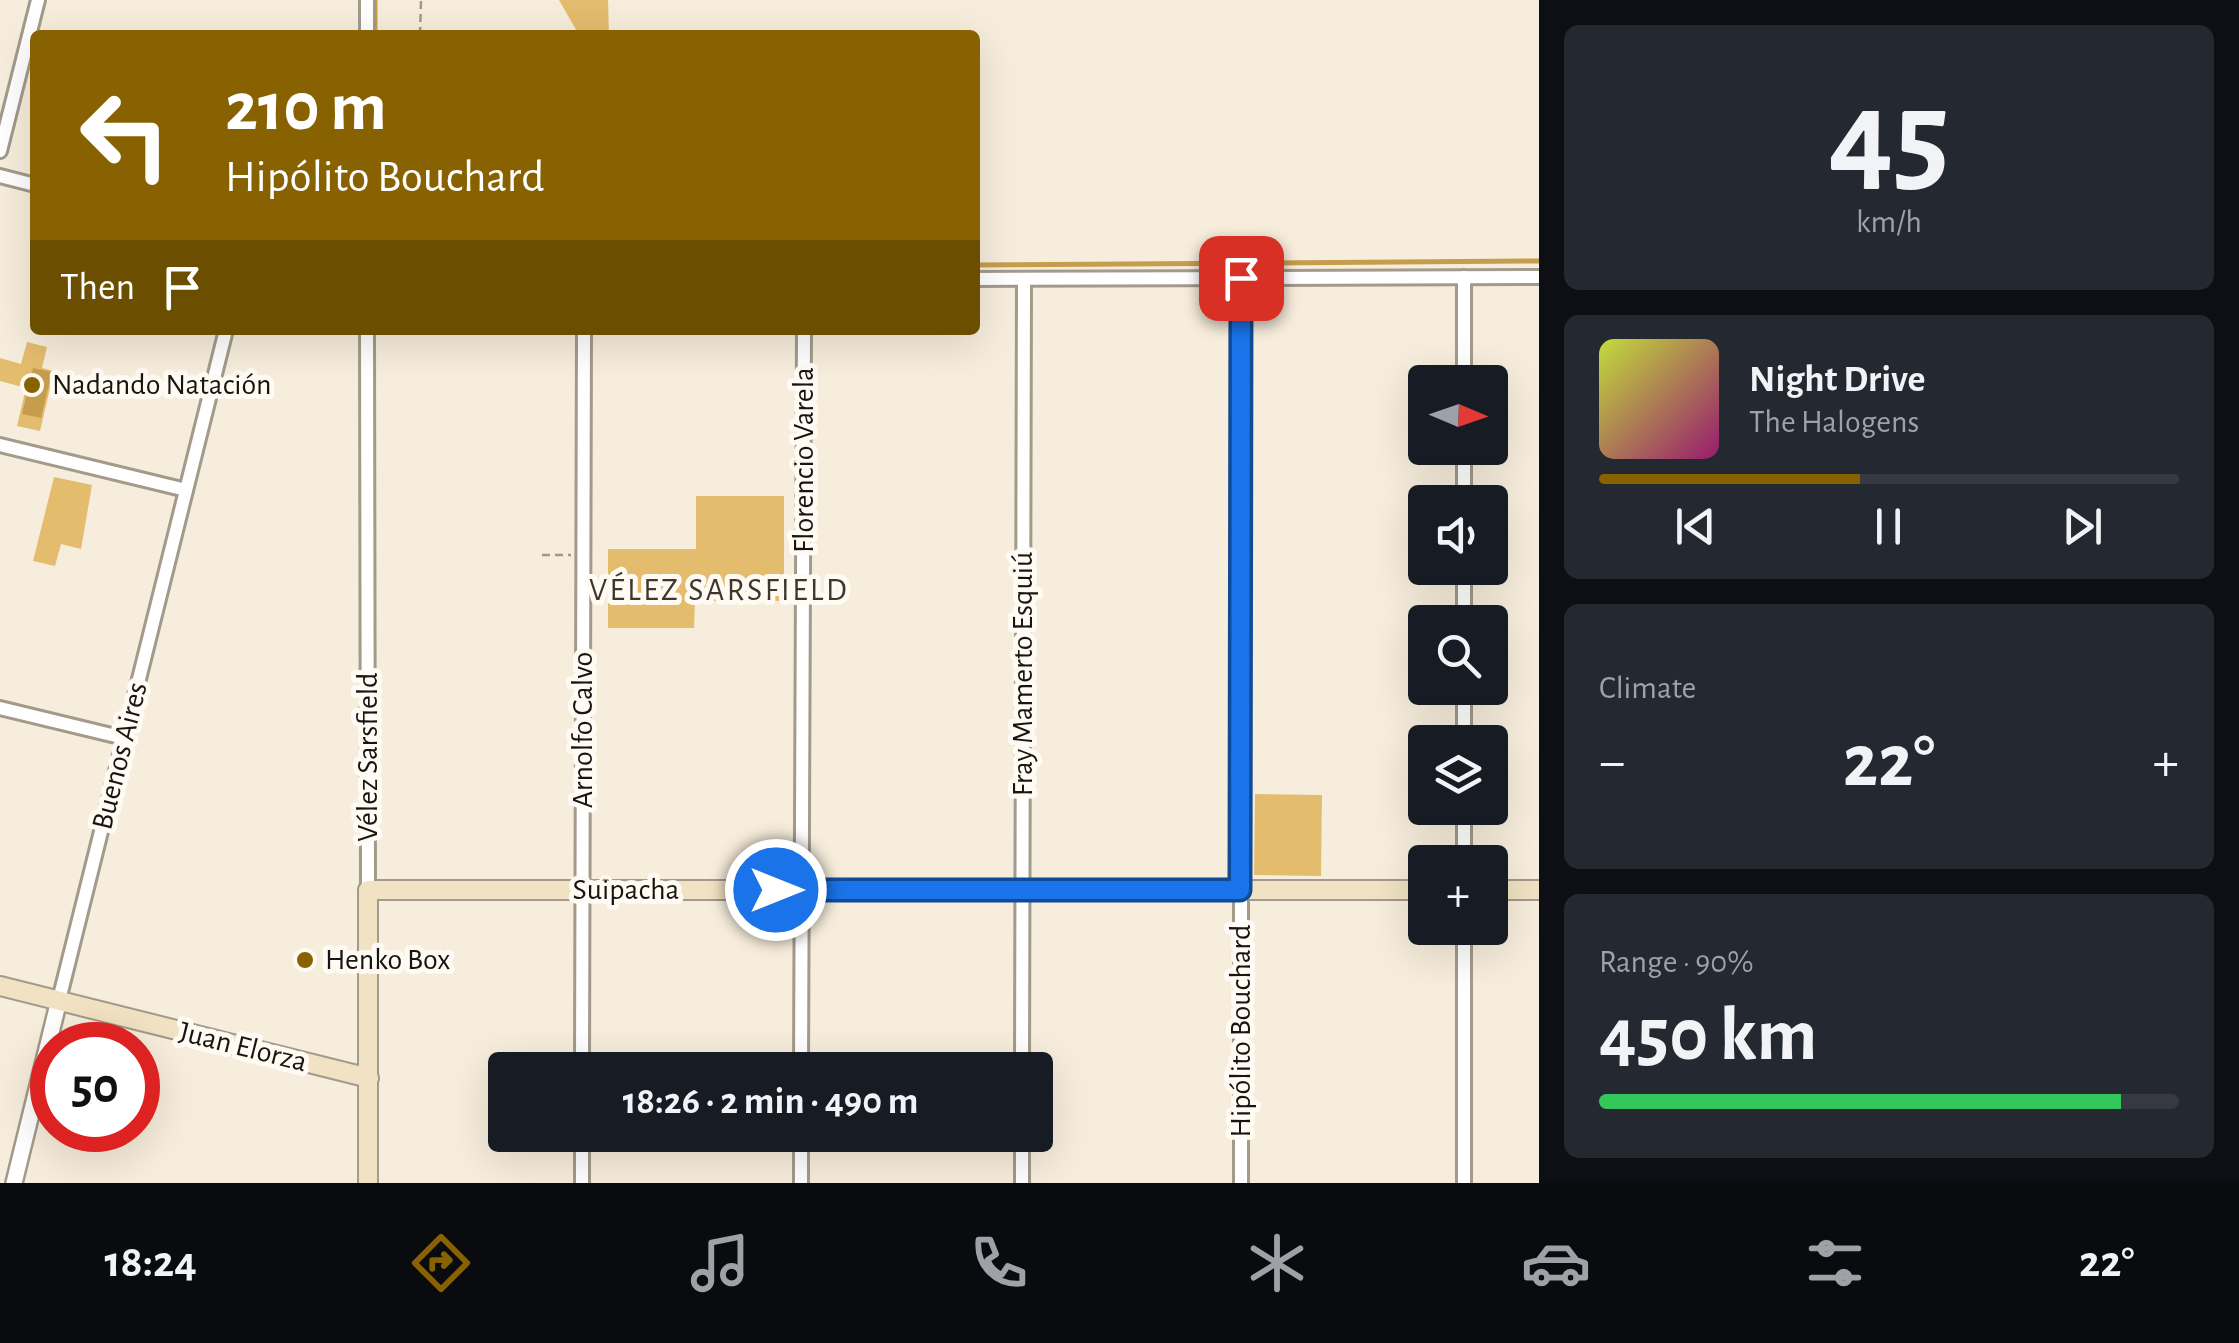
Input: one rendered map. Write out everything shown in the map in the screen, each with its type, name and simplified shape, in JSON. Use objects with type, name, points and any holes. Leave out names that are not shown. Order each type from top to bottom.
[{"type":"main road","name":"Suipacha","points":[[368,890],[1408,890]]},
{"type":"main road","name":"Vélez Sarsfield","points":[[368,890],[368,1183]]},
{"type":"main road","points":[[1508,890],[1539,890]]},
{"type":"main road","name":"Juan Elorza","points":[[0,986],[369,1078]]},
{"type":"street","points":[[30,30],[38,0]]},
{"type":"street","points":[[367,0],[367,30]]},
{"type":"street","points":[[0,151],[30,32]]},
{"type":"street","points":[[0,176],[30,183]]},
{"type":"street","points":[[1464,277],[1464,365]]},
{"type":"street","points":[[980,279],[1539,277]]},
{"type":"street","name":"Hipólito Bouchard","points":[[1241,278],[1241,1183]]},
{"type":"street","name":"Fray Mamerto Esquiú","points":[[1022,1052],[1024,279]]},
{"type":"street","name":"Buenos Aires","points":[[14,1183],[225,335]]},
{"type":"street","name":"Vélez Sarsfield","points":[[368,335],[368,890]]},
{"type":"street","name":"Arnolfo Calvo","points":[[582,1052],[584,335]]},
{"type":"street","name":"Florencio Varela","points":[[802,1052],[804,335]]},
{"type":"street","points":[[0,445],[186,490]]},
{"type":"street","points":[[0,708],[124,738]]},
{"type":"street","points":[[1464,945],[1464,1183]]},
{"type":"street","points":[[582,1152],[582,1183]]},
{"type":"street","points":[[801,1152],[801,1183]]},
{"type":"street","points":[[1022,1152],[1022,1183]]},
{"type":"path","points":[[420,30],[421,0]]},
{"type":"path","points":[[542,555],[584,555]]},
{"type":"shaded area","points":[[559,0],[608,0],[609,30],[576,30]]},
{"type":"shaded area","name":"Nadando Natación","points":[[27,342],[47,347],[42,368],[54,371],[40,431],[17,426],[26,388],[0,381],[0,358],[21,364]]},
{"type":"shaded area","points":[[33,368],[52,372],[41,418],[22,414]]},
{"type":"shaded area","points":[[54,477],[92,485],[81,549],[61,544],[55,566],[33,561]]},
{"type":"shaded area","points":[[696,496],[784,496],[784,601],[695,601],[694,628],[608,628],[608,549],[696,549]]},
{"type":"shaded area","points":[[1255,794],[1322,795],[1321,876],[1254,875]]},
{"type":"waterway","points":[[375,0],[375,30]]},
{"type":"waterway","points":[[980,265],[1539,261]]},
{"type":"place","name":"Nadando Natación","points":[[32,385]]},
{"type":"place","name":"Henko Box","points":[[305,960]]},
{"type":"district","name":"VÉLEZ SARSFIELD","points":[[719,590]]},
{"type":"route","points":[[776,890],[1240,890],[1241,278]]}]
